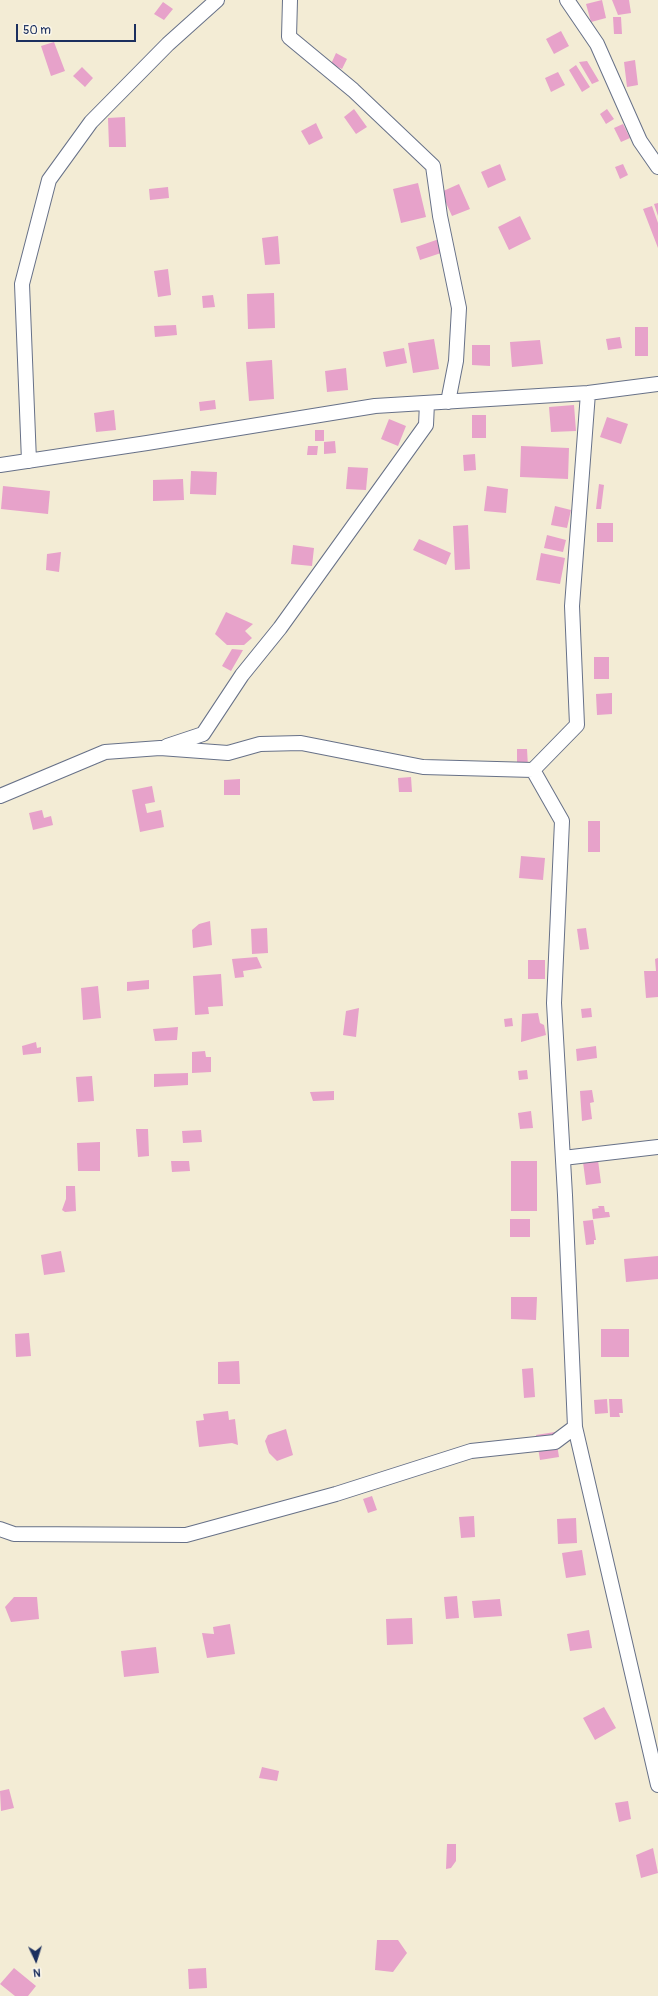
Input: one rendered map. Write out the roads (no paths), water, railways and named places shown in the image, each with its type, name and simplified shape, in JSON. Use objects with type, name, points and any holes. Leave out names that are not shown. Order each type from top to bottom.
[{"type":"street","points":[[29,460],[22,284],[49,180],[91,122],[168,44],[217,0]]},
{"type":"street","points":[[290,0],[289,37],[353,90],[433,166],[440,216],[459,308],[456,361],[448,402]]},
{"type":"street","points":[[567,0],[597,44],[640,141],[658,167]]},
{"type":"street","points":[[0,465],[375,406],[588,393],[658,384]]},
{"type":"street","points":[[0,796],[105,752],[160,748],[228,753],[260,744],[301,743],[423,767],[533,770],[576,725],[572,606],[588,393]]},
{"type":"street","points":[[160,748],[203,734],[242,675],[280,628],[426,425],[427,403]]},
{"type":"street","points":[[533,770],[562,821],[554,1003],[563,1158],[575,1427],[658,1785]]},
{"type":"street","points":[[563,1158],[658,1147]]},
{"type":"street","points":[[0,1529],[14,1534],[186,1535],[336,1494],[471,1451],[555,1442],[575,1427]]}]
